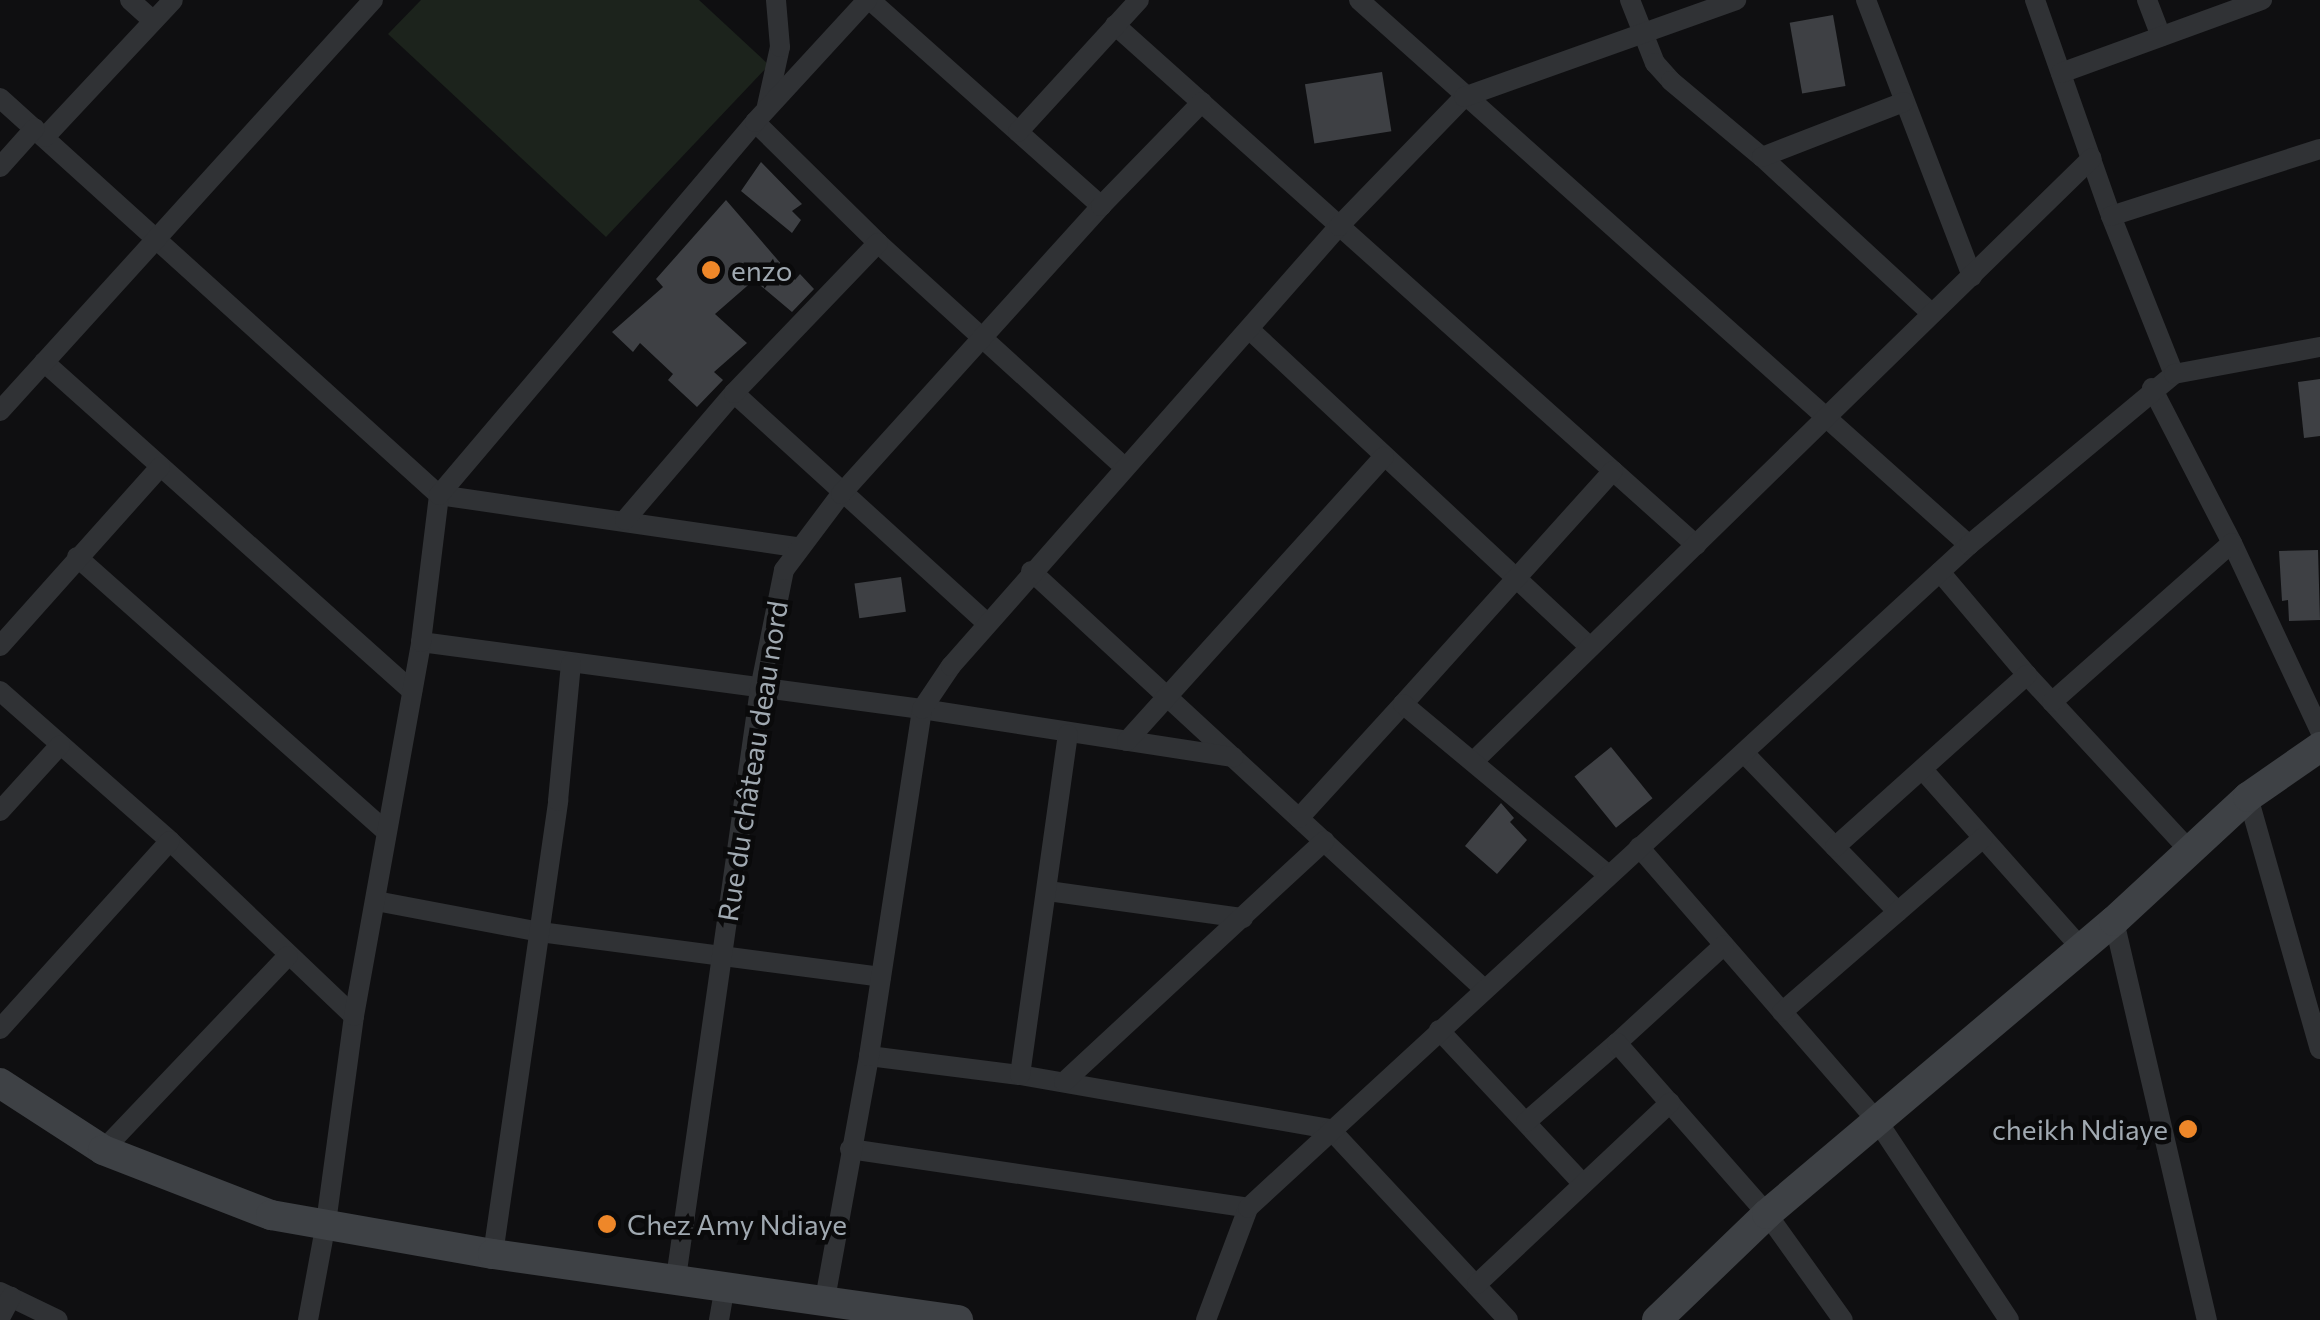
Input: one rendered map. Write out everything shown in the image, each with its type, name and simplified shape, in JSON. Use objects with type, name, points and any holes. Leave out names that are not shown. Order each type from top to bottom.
[{"type":"main road","points":[[1657,1320],[1768,1214],[2114,921],[2248,796],[2320,747]]},
{"type":"main road","points":[[0,1083],[103,1150],[271,1215],[493,1254],[958,1320]]},
{"type":"street","points":[[130,0],[153,21]]},
{"type":"street","points":[[0,167],[173,0]]},
{"type":"street","points":[[761,116],[780,47],[776,0]]},
{"type":"street","points":[[1018,132],[1139,0]]},
{"type":"street","points":[[1359,0],[1968,545]]},
{"type":"street","points":[[1630,0],[1642,37],[1671,81],[1762,157],[1932,314]]},
{"type":"street","points":[[825,1300],[870,1056],[922,709],[986,622],[1031,570],[1250,330],[1339,226],[1464,97],[1642,37],[1736,0]]},
{"type":"street","points":[[1866,0],[1972,276]]},
{"type":"street","points":[[2034,0],[2111,216],[2174,374]]},
{"type":"street","points":[[2147,0],[2161,36]]},
{"type":"street","points":[[2061,73],[2262,0]]},
{"type":"street","points":[[308,1320],[326,1222],[354,1016],[421,642],[439,495],[862,2],[1101,206]]},
{"type":"street","points":[[0,411],[362,4]]},
{"type":"street","points":[[1115,25],[1696,545]]},
{"type":"street","points":[[0,98],[324,396],[439,495],[798,546]]},
{"type":"street","name":"Rue du château deau nord","points":[[676,1278],[760,689],[784,570],[798,546],[841,494],[1101,206],[1202,102]]},
{"type":"street","points":[[1762,157],[1904,102]]},
{"type":"street","points":[[761,116],[878,243],[1124,467]]},
{"type":"street","points":[[2111,216],[2320,149]]},
{"type":"street","points":[[1474,760],[2092,158]]},
{"type":"street","points":[[625,520],[734,393],[878,243]]},
{"type":"street","points":[[1250,330],[1590,647]]},
{"type":"street","points":[[1206,1320],[1248,1208],[1606,874],[1744,753],[1968,545],[2152,388],[2174,374],[2320,346]]},
{"type":"street","points":[[44,362],[412,691]]},
{"type":"street","points":[[2152,388],[2232,543],[2320,731]]},
{"type":"street","points":[[734,393],[986,622]]},
{"type":"street","points":[[1127,741],[1384,458]]},
{"type":"street","points":[[0,646],[160,467]]},
{"type":"street","points":[[1299,818],[1613,471]]},
{"type":"street","points":[[2052,702],[2232,543]]},
{"type":"street","points":[[77,557],[386,831]]},
{"type":"street","points":[[1031,570],[1484,989]]},
{"type":"street","points":[[1940,572],[2027,676],[2188,849]]},
{"type":"street","points":[[421,642],[922,709],[1233,757]]},
{"type":"street","points":[[493,1254],[540,932],[571,664]]},
{"type":"street","points":[[1835,847],[2027,676]]},
{"type":"street","points":[[0,691],[170,842],[354,1016]]},
{"type":"street","points":[[1402,704],[1474,760],[1606,874]]},
{"type":"street","points":[[1020,1075],[1068,734]]},
{"type":"street","points":[[0,811],[60,744]]},
{"type":"street","points":[[1744,753],[1898,912]]},
{"type":"street","points":[[1923,770],[2080,947]]},
{"type":"street","points":[[2248,796],[2320,1050]]},
{"type":"street","points":[[1782,1012],[1983,838]]},
{"type":"street","points":[[0,1029],[170,842]]},
{"type":"street","points":[[1064,1082],[1324,842]]},
{"type":"street","points":[[1639,847],[1878,1122],[2005,1318]]},
{"type":"street","points":[[1048,891],[1243,918]]},
{"type":"street","points":[[376,901],[540,932],[881,977]]},
{"type":"street","points":[[2114,921],[2207,1320]]},
{"type":"street","points":[[1526,1122],[1724,945]]},
{"type":"street","points":[[103,1150],[288,956]]},
{"type":"street","points":[[1438,1030],[1583,1184]]},
{"type":"street","points":[[1617,1044],[1768,1214],[1843,1320]]},
{"type":"street","points":[[870,1056],[1020,1075],[1330,1129],[1508,1320]]},
{"type":"street","points":[[1477,1284],[1670,1103]]},
{"type":"street","points":[[850,1149],[1248,1208]]},
{"type":"street","points":[[720,1320],[726,1285]]},
{"type":"street","points":[[0,1318],[6,1295],[58,1320]]},
{"type":"shaded area","points":[[421,0],[699,0],[769,65],[606,237],[388,34]]},
{"type":"building","points":[[1833,15],[1846,86],[1802,94],[1790,23]]},
{"type":"building","points":[[1382,72],[1391,131],[1314,143],[1305,84]]},
{"type":"building","name":"enzo","points":[[761,162],[802,204],[792,211],[801,220],[792,233],[741,191]]},
{"type":"building","points":[[726,200],[795,280],[800,274],[814,289],[792,312],[754,280],[715,314],[747,343],[714,372],[723,380],[697,407],[668,380],[673,374],[640,343],[633,352],[612,332],[663,287],[656,279]]},
{"type":"building","points":[[2320,379],[2320,436],[2304,438],[2298,382]]},
{"type":"building","points":[[2318,550],[2320,620],[2289,621],[2288,600],[2282,601],[2279,551]]},
{"type":"building","points":[[901,577],[906,612],[859,618],[854,584]]},
{"type":"building","points":[[1611,747],[1653,798],[1616,828],[1574,777]]},
{"type":"building","points":[[1501,803],[1514,818],[1510,822],[1527,840],[1497,874],[1465,846]]},
{"type":"place","name":"enzo","points":[[711,270]]},
{"type":"place","name":"cheikh Ndiaye","points":[[2188,1129]]},
{"type":"place","name":"Chez Amy Ndiaye","points":[[607,1224]]}]
